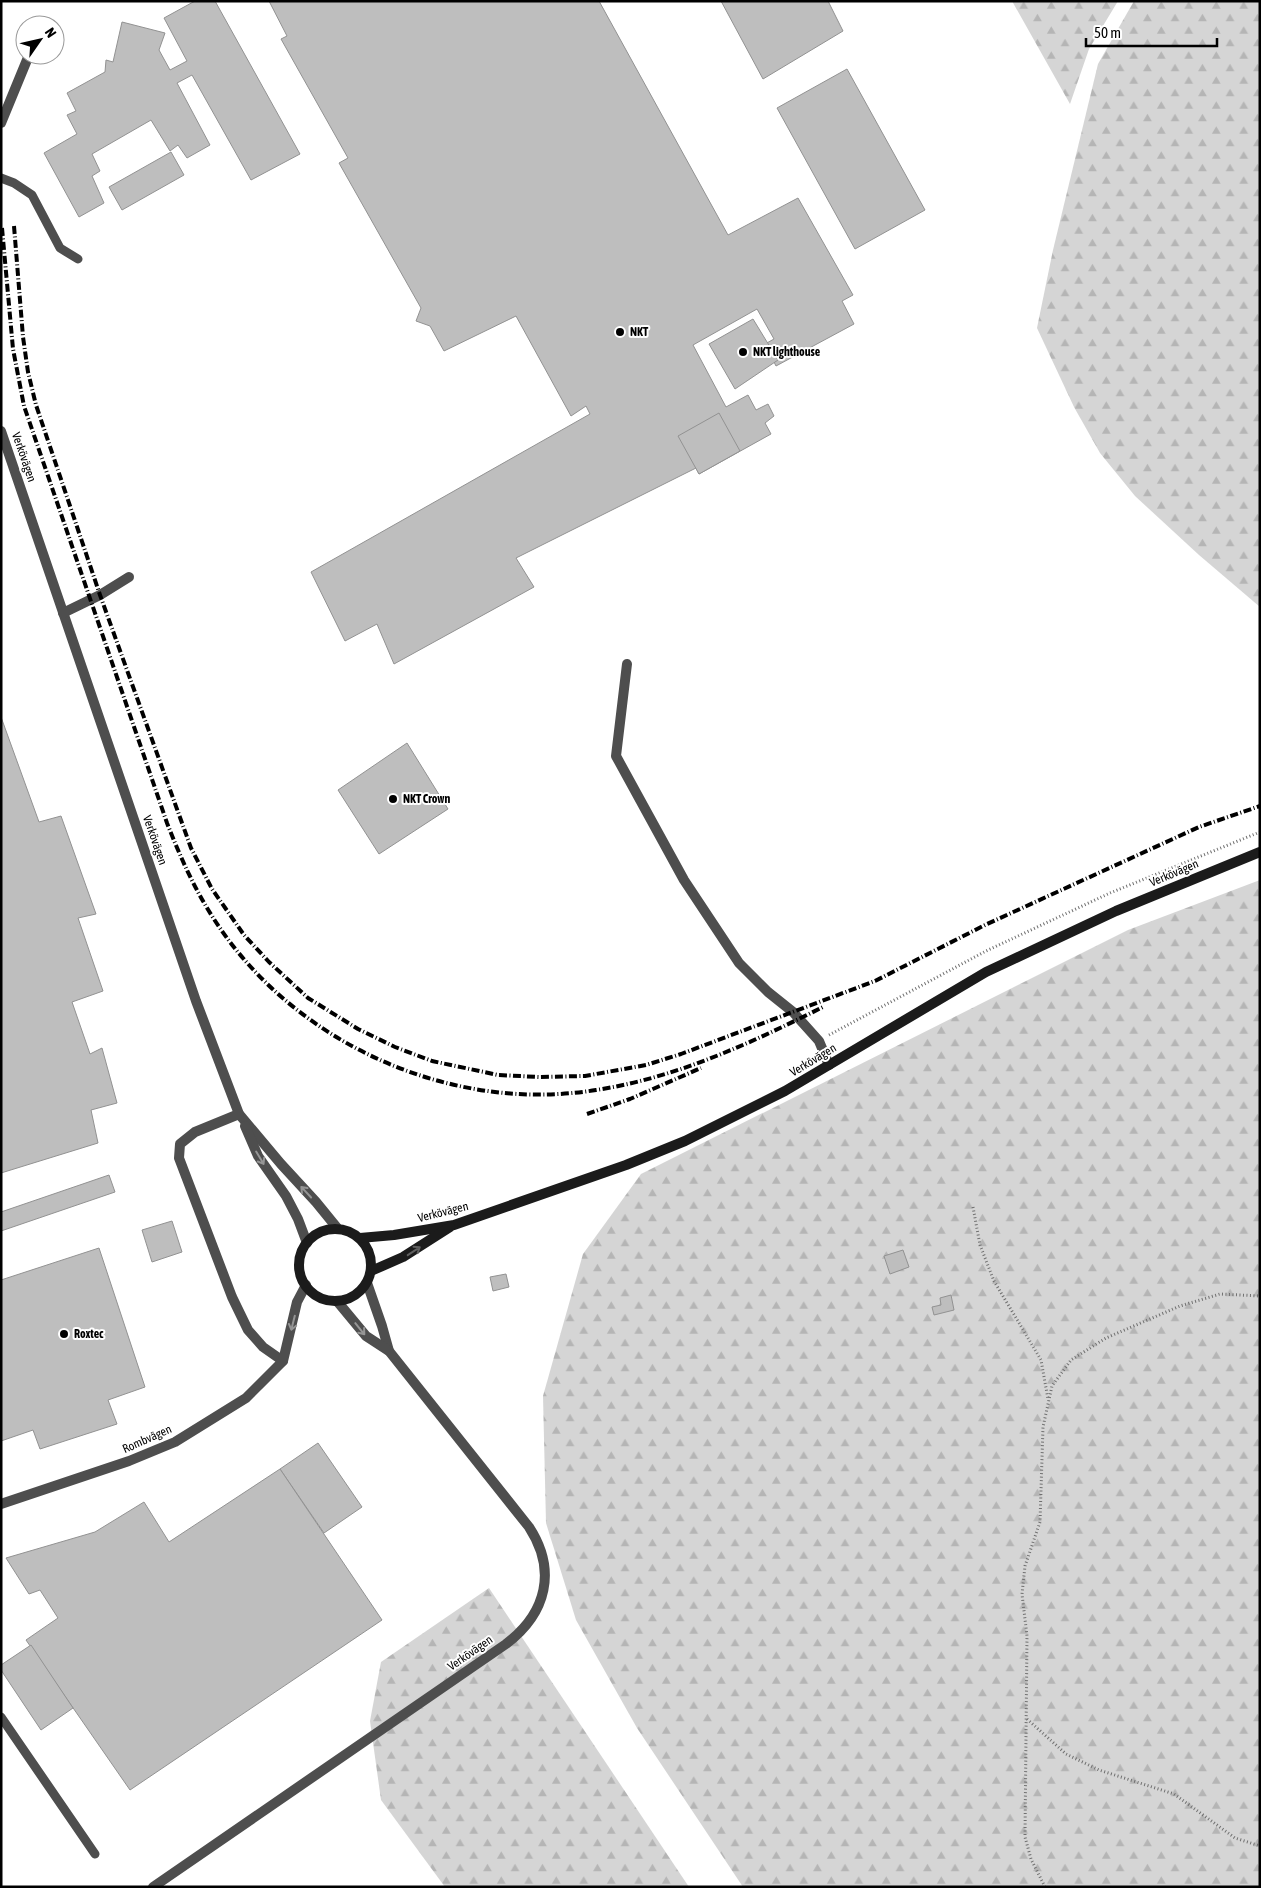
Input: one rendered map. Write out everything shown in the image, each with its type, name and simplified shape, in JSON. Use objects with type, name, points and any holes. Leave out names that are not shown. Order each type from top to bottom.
[{"type":"main road","name":"Verkövägen","points":[[338,1229],[360,1238],[394,1236],[454,1225],[626,1165],[685,1141],[785,1091],[986,972],[1116,911],[1260,852]]},
{"type":"main road","points":[[371,1271],[403,1258],[454,1225]]},
{"type":"main road","points":[[338,1229],[320,1232],[307,1243],[302,1253],[299,1264],[301,1275],[306,1285],[319,1297],[337,1301],[354,1295],[367,1282],[371,1271],[370,1253],[360,1238]]},
{"type":"street","points":[[1,123],[25,65]]},
{"type":"street","name":"Verkövägen","points":[[1,431],[196,1001],[240,1114],[338,1229]]},
{"type":"street","points":[[63,612],[100,595],[129,577]]},
{"type":"street","points":[[627,664],[616,756],[684,880],[739,963],[768,992],[793,1012],[819,1041],[829,1065]]},
{"type":"street","points":[[306,1285],[298,1302],[283,1361],[262,1347],[248,1330],[232,1297],[180,1158],[180,1144],[195,1132],[240,1114],[258,1156],[290,1204],[307,1243]]},
{"type":"street","name":"Verkövägen","points":[[367,1282],[389,1351]]},
{"type":"street","name":"Verkövägen","points":[[153,1887],[506,1644],[528,1625],[538,1606],[544,1587],[545,1574],[541,1549],[536,1537],[389,1351],[366,1336],[337,1301]]},
{"type":"street","name":"Rombvägen","points":[[1,1504],[129,1461],[175,1442],[246,1398],[283,1361]]},
{"type":"lane","points":[[1,178],[32,196],[60,248],[78,259]]},
{"type":"lane","points":[[1,1717],[96,1854]]},
{"type":"path","points":[[819,1041],[986,951],[1110,893],[1260,832]]},
{"type":"path","points":[[973,1207],[980,1245],[994,1281],[1041,1360],[1048,1402]]},
{"type":"path","points":[[1045,1887],[1031,1859],[1024,1837],[1026,1636],[1022,1594],[1025,1566],[1040,1522],[1043,1427],[1052,1386],[1071,1360],[1106,1338],[1180,1306],[1220,1294],[1260,1296]]},
{"type":"path","points":[[1026,1718],[1066,1754],[1099,1770],[1174,1794],[1236,1838],[1260,1846]]},
{"type":"green space","points":[[1012,1],[1118,1],[1089,49],[1070,104]]},
{"type":"green space","points":[[1134,1],[1260,1],[1260,607],[1199,555],[1135,496],[1100,453],[1074,407],[1037,328],[1053,250],[1098,64]]},
{"type":"green space","points":[[1260,880],[1260,1887],[743,1887],[637,1728],[576,1620],[546,1523],[543,1396],[583,1254],[641,1174],[1128,930]]},
{"type":"green space","points":[[489,1588],[689,1887],[445,1887],[381,1800],[370,1721],[381,1662]]},
{"type":"building","points":[[195,1],[215,1],[300,154],[251,180],[192,75],[177,83],[210,145],[187,158],[178,145],[170,151],[151,120],[92,154],[100,171],[92,176],[104,203],[79,217],[44,153],[77,134],[67,115],[76,111],[67,93],[105,72],[106,60],[113,62],[122,22],[165,33],[159,50],[170,70],[187,61],[164,18]]},
{"type":"building","name":"NKT","points":[[269,1],[599,1],[728,235],[798,198],[853,295],[842,301],[854,324],[776,366],[765,344],[774,339],[757,309],[693,345],[726,407],[748,395],[756,410],[768,404],[774,416],[765,423],[771,434],[699,474],[696,468],[516,558],[534,587],[394,664],[377,624],[345,641],[311,572],[590,414],[586,406],[571,416],[516,316],[444,351],[430,326],[416,321],[421,308],[339,163],[348,158],[281,39],[287,36]]},
{"type":"building","points":[[721,1],[828,1],[843,31],[763,79]]},
{"type":"building","points":[[847,69],[925,210],[855,249],[777,108]]},
{"type":"building","points":[[171,152],[184,175],[122,210],[109,187]]},
{"type":"building","name":"NKT lighthouse","points":[[753,319],[778,360],[735,389],[709,344]]},
{"type":"building","points":[[719,413],[740,451],[699,474],[678,436]]},
{"type":"building","points":[[1,717],[39,822],[61,816],[96,914],[78,918],[103,991],[72,1002],[90,1054],[102,1048],[117,1103],[91,1110],[98,1143],[1,1173]]},
{"type":"building","name":"NKT Crown","points":[[407,743],[448,809],[379,854],[338,790]]},
{"type":"building","points":[[109,1175],[115,1192],[1,1231],[1,1212]]},
{"type":"building","points":[[172,1221],[182,1252],[152,1262],[142,1230]]},
{"type":"building","name":"Roxtec","points":[[99,1248],[145,1387],[108,1400],[117,1424],[40,1449],[33,1430],[1,1441],[1,1280]]},
{"type":"building","points":[[903,1250],[909,1267],[890,1274],[884,1256]]},
{"type":"building","points":[[506,1274],[509,1287],[493,1291],[490,1277]]},
{"type":"building","points":[[951,1295],[954,1310],[934,1315],[932,1307],[941,1305],[940,1298]]},
{"type":"building","points":[[318,1443],[362,1507],[324,1533],[280,1469]]},
{"type":"building","points":[[280,1469],[382,1620],[130,1790],[26,1640],[58,1618],[40,1590],[29,1594],[6,1558],[95,1532],[144,1502],[169,1542]]},
{"type":"building","points":[[31,1645],[73,1708],[41,1730],[1,1670],[1,1665]]},
{"type":"railway","points":[[14,226],[23,337],[28,372],[36,405],[100,595],[191,848],[212,889],[244,935],[269,962],[308,998],[358,1029],[395,1047],[432,1061],[498,1075],[540,1077],[585,1076],[646,1065],[681,1054],[875,981],[985,925],[1199,827],[1260,806]]},
{"type":"railway","points":[[2,228],[13,349],[24,406],[167,823],[187,871],[212,916],[245,961],[285,1000],[329,1033],[378,1059],[431,1079],[485,1091],[541,1095],[596,1090],[655,1077],[684,1068],[741,1046],[823,1007]]},
{"type":"railway","points":[[587,1114],[630,1099],[701,1068]]},
{"type":"place","name":"NKT","points":[[620,332]]},
{"type":"place","name":"NKT lighthouse","points":[[743,352]]},
{"type":"place","name":"NKT Crown","points":[[393,799]]},
{"type":"place","name":"Roxtec","points":[[64,1334]]}]
